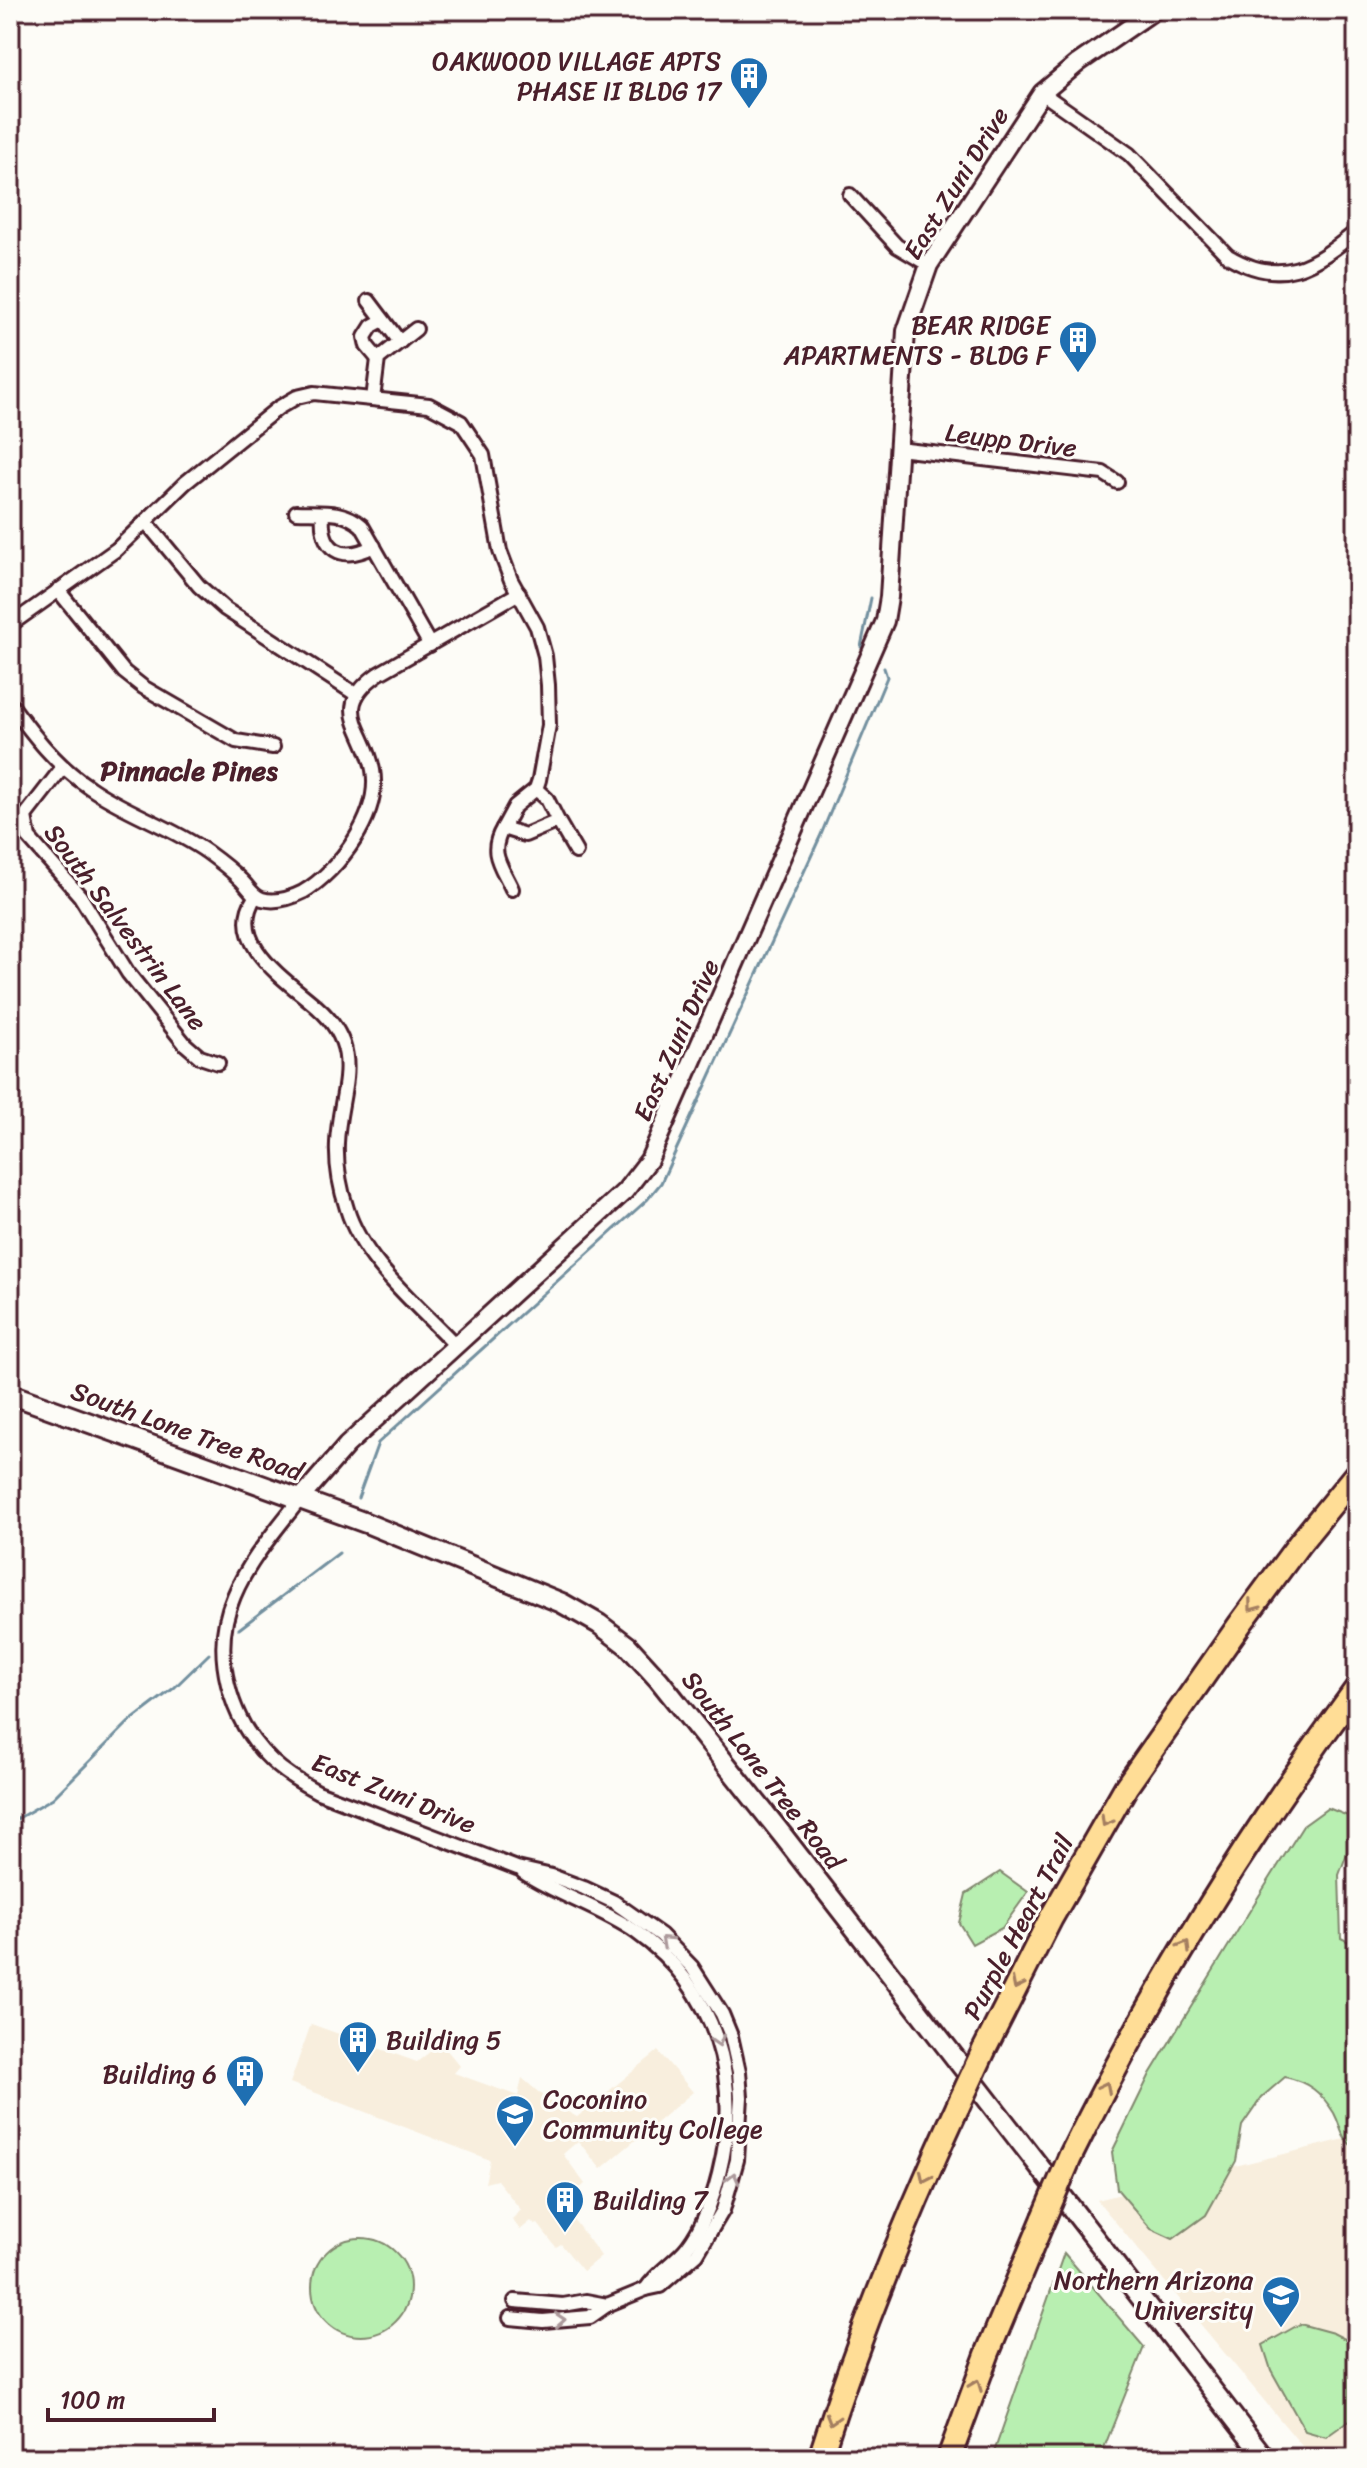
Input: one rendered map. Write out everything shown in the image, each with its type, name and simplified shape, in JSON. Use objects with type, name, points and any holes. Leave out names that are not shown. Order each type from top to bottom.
[{"type":"highway","name":"Purple Heart Trail","points":[[820,2458],[842,2389],[903,2229],[984,2050],[1051,1918],[1126,1787],[1249,1611],[1357,1473]]},
{"type":"highway","points":[[949,2458],[988,2352],[1070,2157],[1145,2013],[1247,1844],[1357,1688]]},
{"type":"main road","name":"South Lone Tree Road","points":[[10,1394],[300,1499],[562,1603],[599,1624],[628,1646],[659,1680],[784,1837],[1265,2458]]},
{"type":"street","name":"East Zuni Drive","points":[[510,2318],[565,2320],[590,2317],[607,2305],[660,2286],[697,2254],[723,2210],[737,2160],[741,2097],[731,2036],[704,1983],[661,1935],[614,1902],[552,1876],[517,1868],[318,1792],[290,1777],[270,1760],[240,1719],[229,1690],[223,1657],[226,1624],[233,1597],[253,1560],[347,1445],[625,1191],[649,1160],[885,621],[906,331],[929,265],[1042,93],[1078,63],[1155,10]]},
{"type":"street","points":[[1042,93],[1129,154],[1228,256],[1246,267],[1262,271],[1290,271],[1323,258],[1357,231]]},
{"type":"street","points":[[850,195],[897,246],[929,265]]},
{"type":"street","points":[[369,301],[400,342]]},
{"type":"street","points":[[378,359],[367,346],[365,337],[372,326],[383,320]]},
{"type":"street","points":[[373,399],[378,359],[416,329]]},
{"type":"street","points":[[10,625],[117,549],[185,483],[288,402],[314,393],[429,405],[451,416],[468,431],[483,455],[500,551],[505,567],[537,627],[545,656],[549,725],[536,789],[520,800],[496,840],[494,850],[512,889]]},
{"type":"street","name":"Leupp Drive","points":[[898,449],[1103,473],[1117,482]]},
{"type":"street","points":[[296,512],[339,513],[355,520],[366,532],[430,645]]},
{"type":"street","points":[[323,513],[324,536],[334,550],[351,555],[374,546]]},
{"type":"street","points":[[146,522],[199,586],[225,609],[357,695]]},
{"type":"street","points":[[58,590],[114,661],[134,680],[236,741],[273,747]]},
{"type":"street","points":[[10,703],[63,767],[90,788],[186,838],[225,866],[255,897],[272,901],[302,892],[338,862],[357,834],[370,804],[374,778],[369,757],[353,720],[357,695],[378,674],[519,593]]},
{"type":"street","name":"South Salvestrin Lane","points":[[63,767],[25,816],[29,838],[80,896],[118,959],[185,1044],[200,1057],[218,1063]]},
{"type":"street","points":[[536,789],[547,799],[576,852]]},
{"type":"street","points":[[503,828],[525,835],[558,821]]},
{"type":"street","points":[[255,897],[248,918],[259,955],[319,1009],[330,1021],[342,1044],[348,1077],[340,1119],[338,1166],[344,1199],[355,1230],[375,1261],[456,1346]]},
{"type":"street","name":"East Zuni Drive","points":[[515,2301],[563,2305],[586,2301],[607,2305]]},
{"type":"shaded area","name":"Coconino Community College","points":[[311,2024],[417,2062],[441,2043],[460,2066],[454,2073],[518,2096],[522,2078],[550,2102],[577,2117],[658,2051],[693,2092],[601,2169],[578,2141],[563,2154],[585,2184],[562,2204],[601,2256],[583,2271],[561,2244],[556,2247],[538,2224],[531,2221],[520,2230],[512,2219],[521,2210],[497,2180],[485,2183],[490,2160],[290,2083]]},
{"type":"shaded area","name":"Northern Arizona University","points":[[1357,2136],[1357,2458],[1312,2458],[1097,2200]]},
{"type":"green space","points":[[1328,1808],[1348,1816],[1352,1840],[1339,1875],[1341,1938],[1357,1946],[1357,2149],[1344,2137],[1334,2113],[1319,2094],[1301,2082],[1285,2077],[1262,2097],[1242,2126],[1236,2161],[1206,2215],[1173,2239],[1151,2229],[1117,2189],[1112,2152],[1150,2074],[1257,1899],[1303,1826]]},
{"type":"green space","points":[[1000,1872],[1028,1892],[1002,1928],[972,1944],[959,1923],[966,1894]]},
{"type":"green space","points":[[361,2238],[380,2242],[395,2253],[406,2268],[410,2287],[406,2306],[395,2321],[380,2332],[361,2336],[342,2332],[327,2321],[316,2306],[312,2287],[316,2268],[327,2253],[342,2242]]},
{"type":"green space","points":[[1064,2253],[1144,2347],[1100,2458],[992,2458]]},
{"type":"green space","points":[[1300,2324],[1333,2333],[1357,2345],[1357,2408],[1354,2417],[1326,2437],[1305,2431],[1271,2370],[1263,2345]]},
{"type":"waterway","points":[[861,647],[871,598]]},
{"type":"waterway","points":[[358,1498],[378,1443],[647,1200],[661,1183],[820,837],[887,677],[884,668]]},
{"type":"waterway","points":[[239,1629],[339,1553]]},
{"type":"waterway","points":[[10,1823],[53,1798],[128,1723],[174,1688],[209,1654]]},
{"type":"place","name":"OAKWOOD VILLAGE APTS PHASE II BLDG 17","points":[[749,110]]},
{"type":"place","name":"BEAR RIDGE APARTMENTS - BLDG F","points":[[1078,374]]},
{"type":"place","name":"Building 5","points":[[358,2074]]},
{"type":"place","name":"Building 6","points":[[245,2108]]},
{"type":"place","name":"Coconino Community College","points":[[515,2148]]},
{"type":"place","name":"Building 7","points":[[565,2234]]},
{"type":"place","name":"Northern Arizona University","points":[[1281,2329]]},
{"type":"district","name":"Pinnacle Pines","points":[[189,770]]}]
